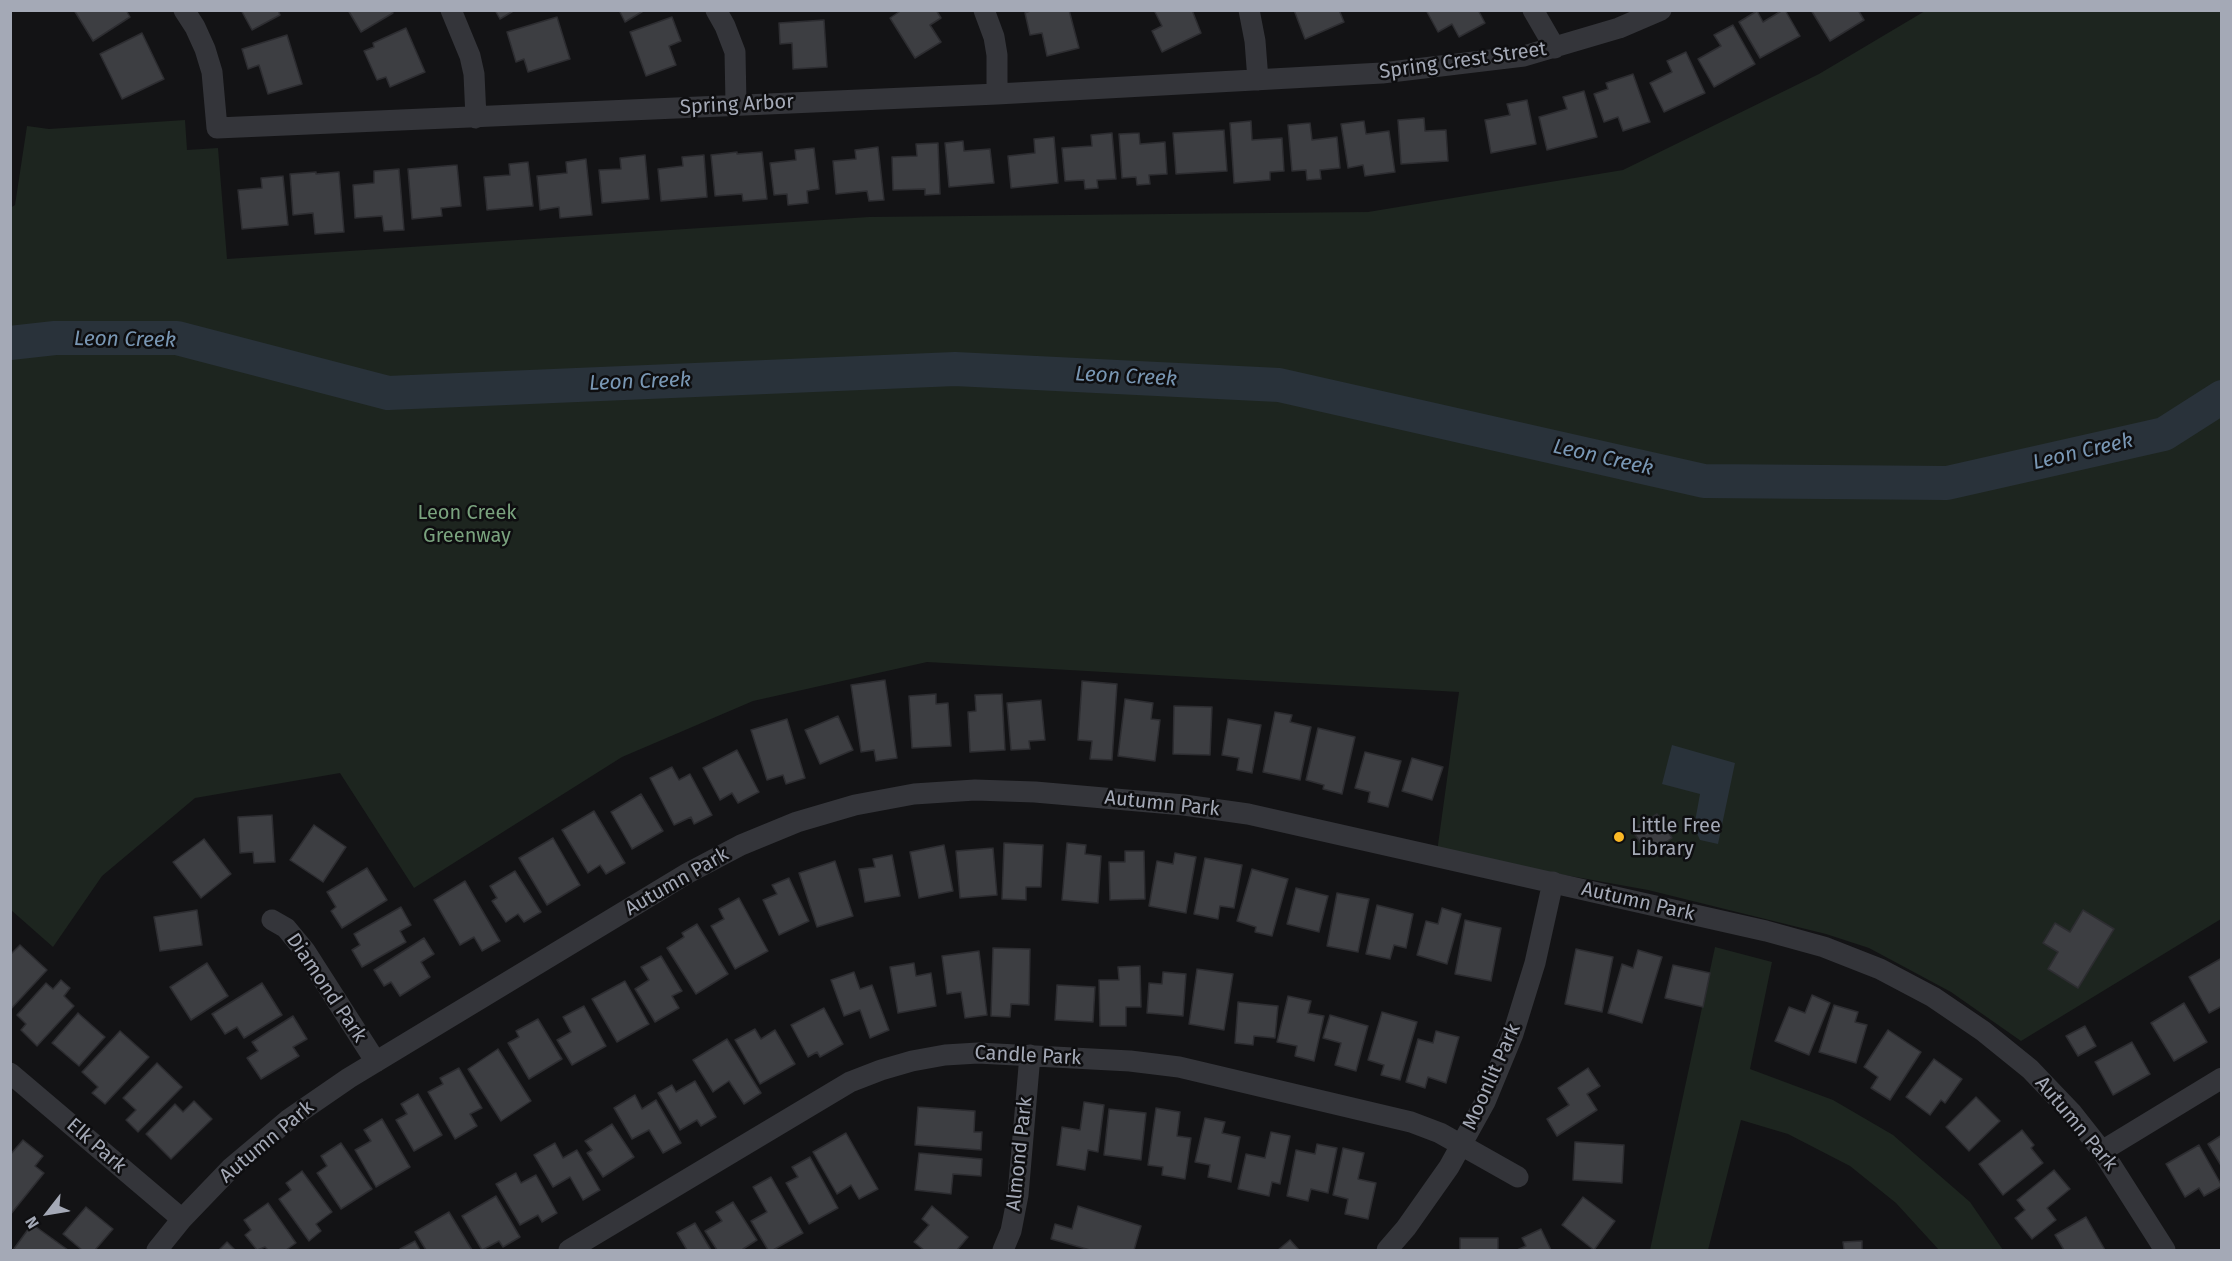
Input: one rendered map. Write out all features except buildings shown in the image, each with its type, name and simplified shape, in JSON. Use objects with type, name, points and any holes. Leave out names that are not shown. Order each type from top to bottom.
[{"type":"street","name":"Spring Arbor","points":[[184,10],[195,27],[212,72],[217,128],[997,94],[1258,80]]},
{"type":"street","points":[[451,10],[470,56],[474,74],[476,118]]},
{"type":"street","points":[[716,10],[735,52],[736,104]]},
{"type":"street","points":[[984,10],[994,37],[997,55],[997,94]]},
{"type":"street","points":[[1249,10],[1255,41],[1258,80]]},
{"type":"street","points":[[1533,10],[1555,48]]},
{"type":"street","name":"Spring Crest Street","points":[[1258,80],[1382,73],[1524,56],[1618,28],[1661,10]]},
{"type":"street","name":"Autumn Park","points":[[157,1251],[182,1219],[231,1168],[288,1120],[376,1062],[688,873],[741,845],[816,816],[855,805],[914,795],[975,790],[1035,792],[1237,812],[1553,882],[1766,931],[1824,947],[1880,969],[1933,997],[1983,1031],[2030,1070],[2072,1113],[2102,1151],[2132,1194],[2165,1251]]},
{"type":"street","name":"Moonlit Park","points":[[1387,1251],[1449,1167],[1485,1102],[1514,1034],[1535,963],[1553,882]]},
{"type":"street","name":"Diamond Park","points":[[272,920],[286,928],[305,951],[376,1062]]},
{"type":"street","name":"Candle Park","points":[[569,1251],[850,1082],[912,1061],[945,1055],[978,1053],[1030,1055],[1179,1066],[1411,1122],[1461,1144],[1518,1177]]},
{"type":"street","name":"Almond Park","points":[[1003,1251],[1011,1232],[1018,1195],[1030,1055]]},
{"type":"street","name":"Elk Park","points":[[10,1073],[182,1219]]},
{"type":"street","points":[[2102,1151],[2222,1078]]},
{"type":"green space","name":"Leon Creek Greenway","points":[[1925,11],[2221,11],[2221,919],[2021,1041],[1951,992],[1869,948],[1826,934],[1648,890],[1437,852],[1459,692],[927,662],[753,701],[622,757],[414,888],[340,773],[195,798],[102,876],[53,947],[11,910],[10,208],[15,205],[27,126],[49,129],[185,120],[187,150],[218,148],[227,259],[869,217],[1368,212],[1623,170],[1819,74]]},
{"type":"green space","points":[[1715,947],[1772,962],[1750,1069],[1833,1100],[1893,1135],[1970,1202],[2003,1250],[1939,1250],[1896,1203],[1850,1166],[1788,1134],[1741,1120],[1708,1250],[1650,1250]]},
{"type":"shaded area","points":[[1672,745],[1735,763],[1718,844],[1700,840],[1694,827],[1700,794],[1662,784]]},
{"type":"waterway","name":"Leon Creek","points":[[10,343],[55,338],[177,338],[388,393],[955,369],[1279,385],[1704,481],[1947,483],[2164,434],[2222,397]]},
{"type":"place","name":"Little Free Library","points":[[1619,837]]}]
